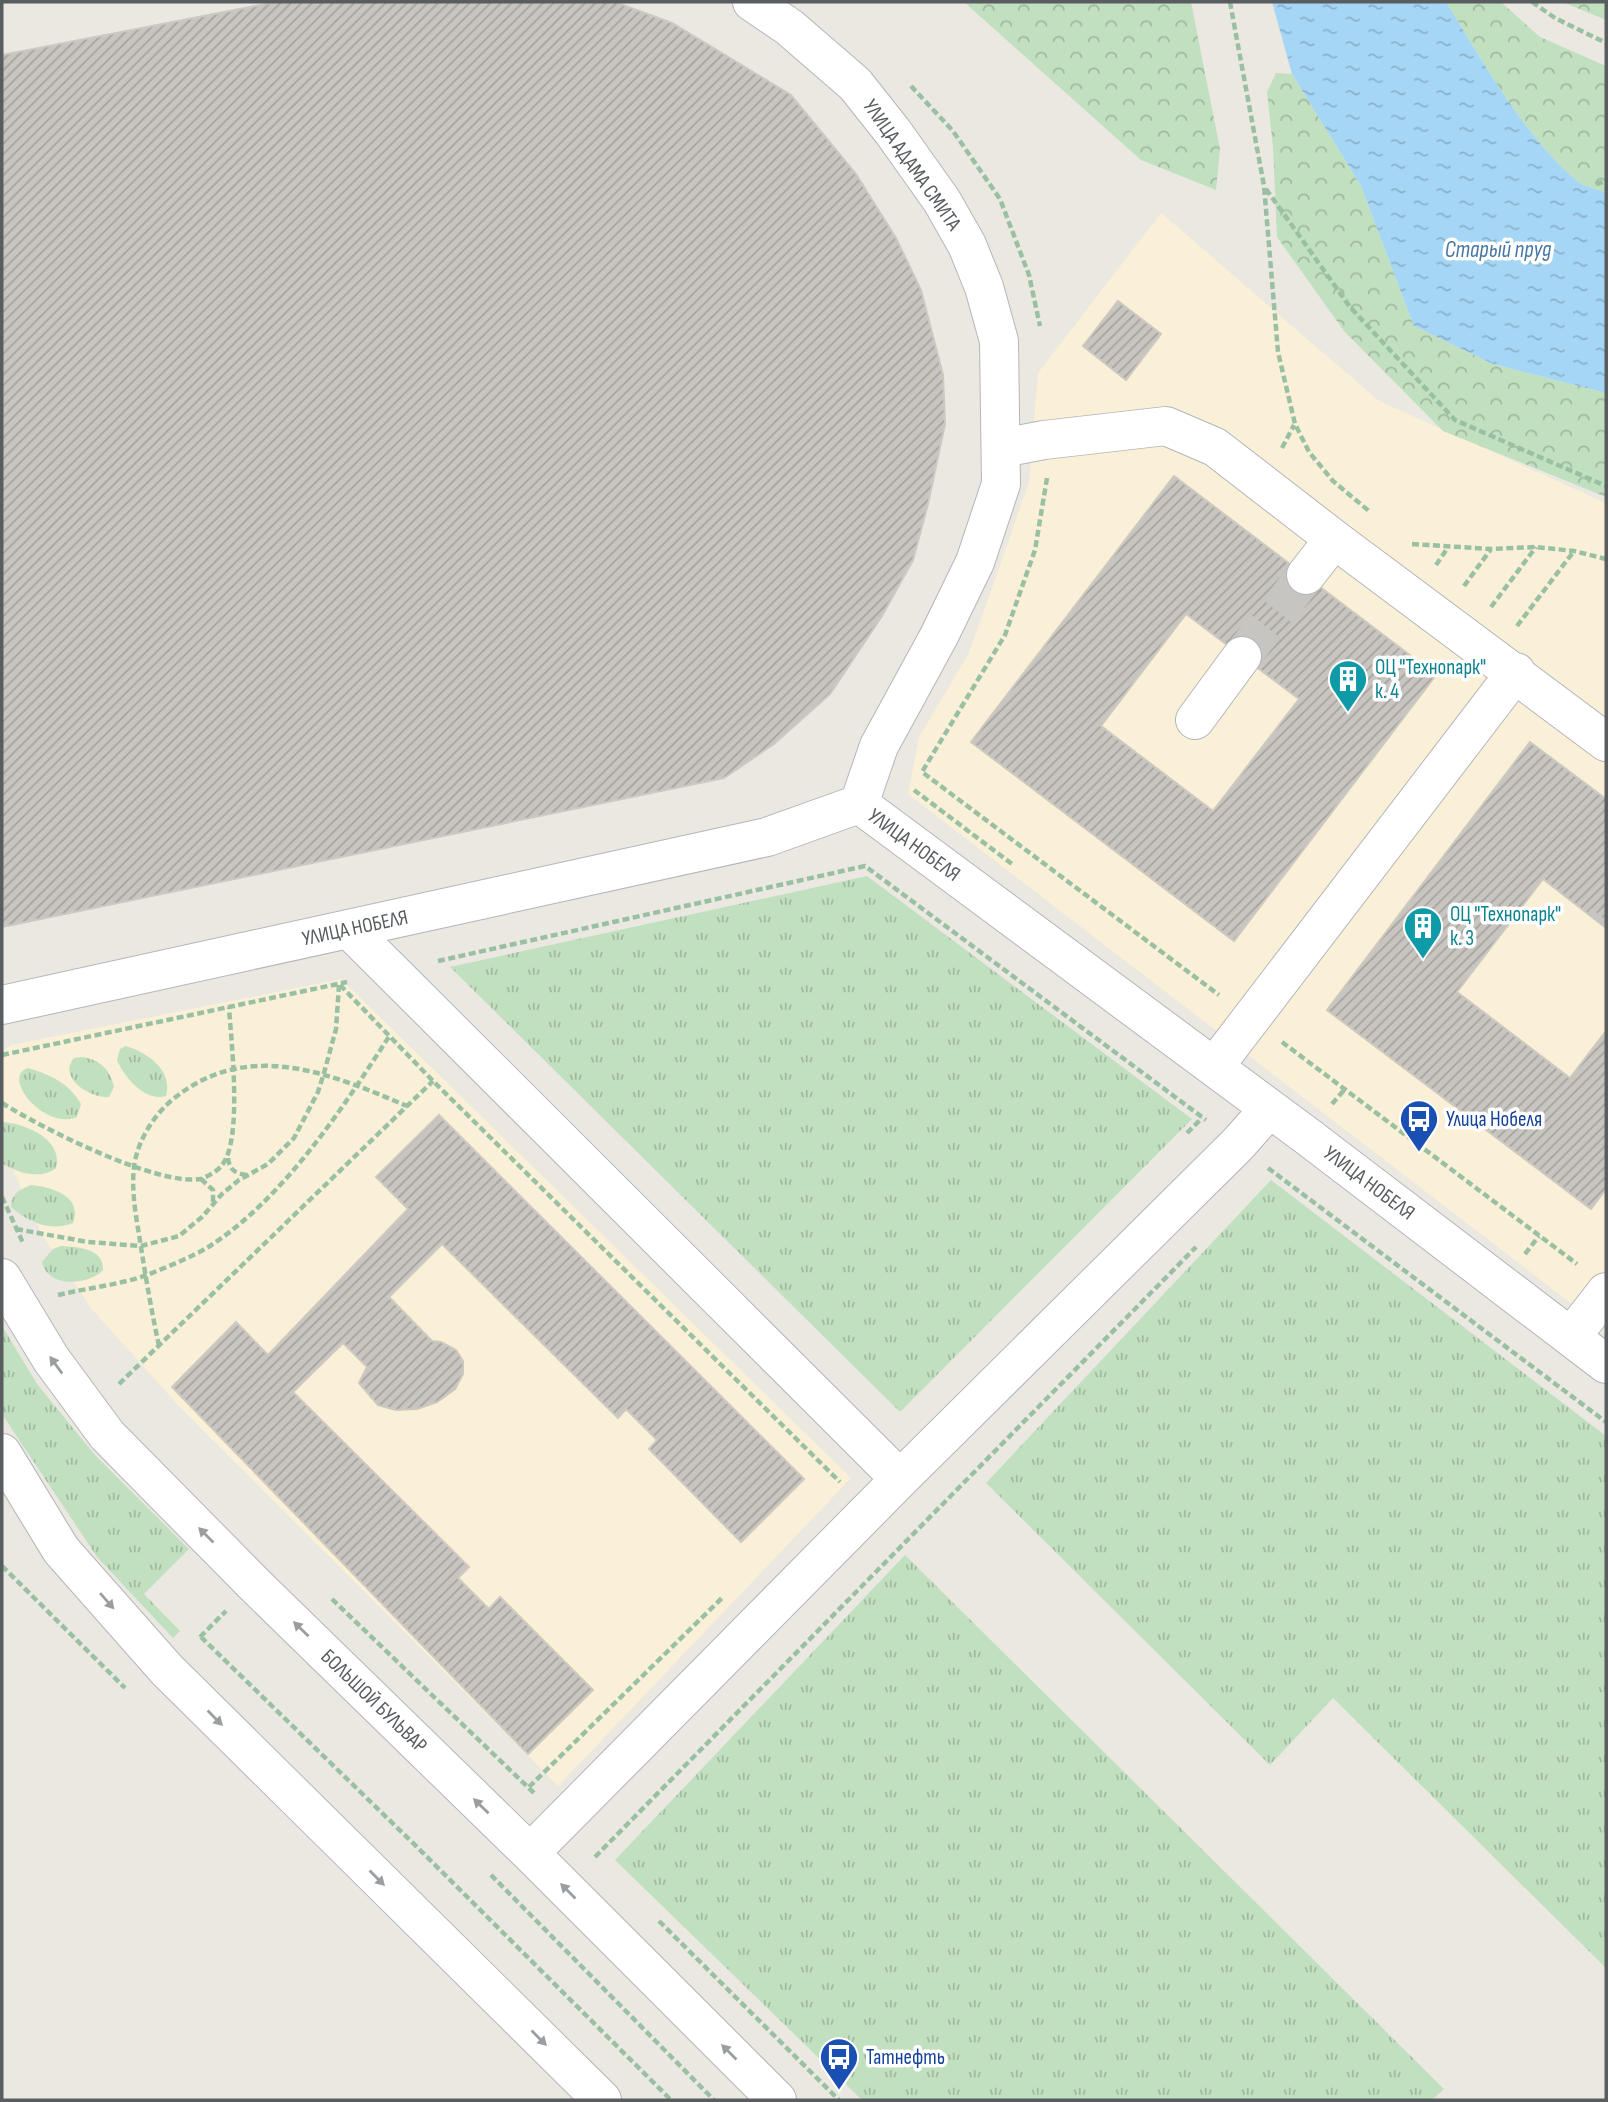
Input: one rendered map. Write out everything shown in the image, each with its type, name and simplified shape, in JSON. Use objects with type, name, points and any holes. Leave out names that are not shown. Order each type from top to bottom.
[{"type":"street","name":"УЛИЦА АДАМА СМИТА","points":[[752,2],[789,27],[855,84],[893,132],[942,201],[967,245],[984,287],[999,341],[1001,484],[975,562],[939,636],[879,746],[859,804]]},
{"type":"street","points":[[1002,448],[1044,440],[1166,426],[1215,447],[1606,742]]},
{"type":"street","points":[[1306,575],[1334,539]]},
{"type":"street","points":[[1195,720],[1242,656]]},
{"type":"street","points":[[1214,1067],[1516,672]]},
{"type":"street","name":"УЛИЦА НОБЕЛЯ","points":[[2,1005],[767,837],[859,804],[1214,1067],[1606,1364]]},
{"type":"street","points":[[349,929],[900,1479]]},
{"type":"street","points":[[530,1853],[900,1479],[1238,1144],[1269,1109]]},
{"type":"street","name":"БОЛЬШОЙ БУЛЬВАР","points":[[2,1278],[51,1359],[107,1434],[254,1584],[530,1853],[777,2100]]},
{"type":"street","points":[[1571,1337],[1595,1281]]},
{"type":"street","points":[[2,1453],[61,1550]]},
{"type":"street","points":[[2,1502],[61,1550],[167,1670],[602,2100]]},
{"type":"path","points":[[1230,2],[1264,186],[1278,352],[1295,424],[1309,452],[1333,481],[1376,516]]},
{"type":"path","points":[[1532,2],[1555,18],[1606,43]]},
{"type":"path","points":[[906,80],[954,131],[1000,199],[1029,275],[1041,334]]},
{"type":"path","points":[[1596,184],[1606,181]]},
{"type":"path","points":[[1264,186],[1350,307],[1455,420],[1606,486]]},
{"type":"path","points":[[1044,440],[1048,469],[1035,550],[1005,635],[922,772],[1595,1281]]},
{"type":"path","points":[[1403,537],[1421,551]]},
{"type":"path","points":[[1412,544],[1491,549],[1536,547],[1574,551],[1606,559]]},
{"type":"path","points":[[1486,613],[1536,547]]},
{"type":"path","points":[[1459,592],[1491,549]]},
{"type":"path","points":[[1513,633],[1574,551]]},
{"type":"path","points":[[1429,557],[1447,570]]},
{"type":"path","points":[[1456,577],[1474,591]]},
{"type":"path","points":[[1483,598],[1501,612]]},
{"type":"path","points":[[1510,618],[1518,625]]},
{"type":"path","points":[[2,1055],[339,984],[865,866],[1606,1422]]},
{"type":"path","points":[[339,984],[433,1081],[840,1482]]},
{"type":"path","points":[[16,1229],[88,1242],[141,1246],[178,1236],[202,1217],[222,1194],[268,1164],[294,1138],[318,1092],[324,1073],[336,1028],[339,984]]},
{"type":"path","points":[[229,1007],[235,1088],[228,1156],[230,1167],[235,1172],[248,1175]]},
{"type":"path","points":[[50,1296],[145,1275],[209,1246],[253,1212],[309,1152],[358,1085],[390,1035]]},
{"type":"path","points":[[159,1346],[135,1208],[134,1166],[144,1135],[162,1108],[185,1089],[210,1075],[263,1065],[295,1067],[324,1073],[407,1106]]},
{"type":"path","points":[[118,1385],[433,1081]]},
{"type":"path","points":[[2,1103],[68,1137],[134,1166],[167,1176],[201,1178],[222,1166],[228,1156]]},
{"type":"path","points":[[1262,1180],[1280,1164]]},
{"type":"path","points":[[201,1178],[213,1190],[213,1206]]},
{"type":"path","points":[[2,1197],[24,1246]]},
{"type":"path","points":[[324,1591],[528,1787],[595,1857],[1203,1240]]},
{"type":"path","points":[[109,1374],[127,1394]]},
{"type":"path","points":[[167,1670],[254,1584]]},
{"type":"path","points":[[201,1637],[671,2100]]},
{"type":"path","points":[[489,1873],[714,2100]]},
{"type":"path","points":[[654,1915],[839,2100]]},
{"type":"shaded area","points":[[1161,213],[1379,401],[1606,503],[1606,1330],[908,794],[919,737],[969,653],[1029,483],[1038,373]]},
{"type":"shaded area","points":[[341,979],[851,1478],[558,1786],[178,1405],[91,1308],[42,1235],[2,1145],[2,1052],[11,1045]]},
{"type":"green space","points":[[964,2],[1191,2],[1220,149],[1216,190],[1141,160]]},
{"type":"green space","points":[[1446,2],[1501,2],[1540,37],[1606,66],[1606,193],[1576,180],[1539,142],[1489,72]]},
{"type":"green space","points":[[1606,2],[1606,20],[1565,3]]},
{"type":"green space","points":[[1276,73],[1292,74],[1361,186],[1414,326],[1493,364],[1606,393],[1606,497],[1443,431],[1344,331],[1277,237],[1273,147],[1267,92]]},
{"type":"green space","points":[[867,876],[1192,1119],[900,1412],[450,967]]},
{"type":"green space","points":[[126,1046],[143,1053],[157,1064],[166,1078],[166,1096],[158,1097],[143,1092],[125,1074],[117,1060],[120,1049]]},
{"type":"green space","points":[[74,1058],[94,1060],[107,1071],[114,1087],[109,1097],[94,1095],[73,1080],[70,1066]]},
{"type":"green space","points":[[28,1068],[52,1077],[71,1091],[81,1104],[77,1117],[52,1117],[30,1101],[19,1081],[21,1073]]},
{"type":"green space","points":[[2,1122],[40,1134],[54,1149],[56,1168],[43,1174],[29,1174],[2,1163]]},
{"type":"green space","points":[[1271,1180],[1606,1436],[1606,1968],[1333,1698],[1270,1765],[986,1483]]},
{"type":"green space","points":[[31,1185],[56,1191],[70,1200],[74,1206],[73,1223],[64,1226],[40,1224],[11,1207],[17,1193]]},
{"type":"green space","points":[[61,1246],[82,1248],[95,1253],[103,1270],[88,1279],[78,1281],[69,1282],[52,1276],[45,1270],[42,1262],[53,1249]]},
{"type":"green space","points":[[2,1326],[37,1384],[94,1454],[189,1549],[144,1594],[180,1631],[173,1638],[97,1557],[2,1414]]},
{"type":"green space","points":[[905,1555],[1444,2089],[1432,2100],[862,2100],[615,1860]]},
{"type":"water","name":"Старый пруд","points":[[1272,2],[1446,2],[1489,72],[1539,142],[1576,180],[1606,193],[1606,393],[1493,364],[1414,326],[1361,186],[1292,74]]},
{"type":"building","points":[[276,2],[615,2],[672,23],[791,95],[856,174],[896,238],[921,290],[943,375],[945,424],[913,560],[882,616],[830,694],[774,744],[724,778],[2,927],[2,55]]},
{"type":"building","points":[[1118,301],[1161,334],[1126,380],[1083,346]]},
{"type":"building","name":"ОЦ \"Технопарк\" к. 4","points":[[1174,476],[1436,675],[1234,941],[971,742]],"holes":[[[1186,614],[1299,699],[1213,811],[1101,726]]]},
{"type":"building","name":"ОЦ \"Технопарк\" к. 3","points":[[1530,742],[1606,799],[1606,928],[1543,879],[1457,992],[1570,1078],[1606,1031],[1606,1189],[1591,1209],[1327,1010]]},
{"type":"building","points":[[439,1115],[804,1479],[741,1542],[649,1449],[657,1440],[626,1409],[618,1418],[442,1244],[389,1297],[432,1341],[441,1342],[456,1350],[463,1361],[463,1374],[455,1389],[437,1402],[417,1409],[396,1410],[378,1405],[359,1383],[367,1367],[343,1343],[293,1392],[469,1567],[458,1578],[489,1609],[500,1597],[593,1690],[528,1754],[172,1387],[236,1322],[268,1355],[408,1209],[376,1177]]},
{"type":"tunnel","points":[[1242,656],[1306,575]]},
{"type":"tunnel","points":[[1602,925],[1606,920]]},
{"type":"place","name":"ОЦ \"Технопарк\" к. 4","points":[[1348,713]]},
{"type":"place","name":"ОЦ \"Технопарк\" к. 3","points":[[1423,960]]},
{"type":"place","name":"Улица Нобеля","points":[[1419,1153]]},
{"type":"place","name":"Татнефть","points":[[839,2091]]}]
